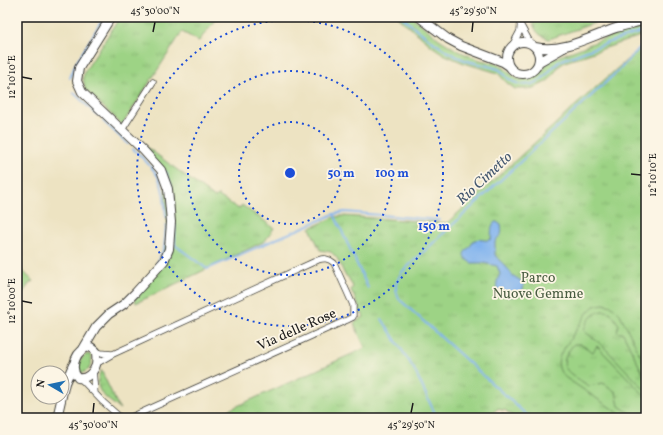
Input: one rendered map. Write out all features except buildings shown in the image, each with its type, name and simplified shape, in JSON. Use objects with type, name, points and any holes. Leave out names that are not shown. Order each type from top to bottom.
[{"type":"street","points":[[95,394],[95,335],[116,310],[140,288],[164,260],[169,248],[172,222],[168,189],[163,174],[143,150],[82,92],[77,81],[80,68],[111,17]]},
{"type":"street","points":[[419,17],[448,39],[472,52],[503,62],[516,72],[525,74],[534,70],[539,62],[566,47],[617,28],[646,20]]},
{"type":"street","points":[[509,66],[507,55],[518,37],[521,17]]},
{"type":"street","points":[[520,24],[539,54],[539,62]]},
{"type":"street","points":[[487,56],[503,53],[521,42],[548,49],[566,47]]},
{"type":"street","points":[[122,130],[153,82]]},
{"type":"street","name":"Via delle Rose","points":[[95,367],[112,354],[318,260],[324,258],[334,263],[353,305],[353,316],[130,418]]},
{"type":"street","points":[[70,372],[77,357],[83,350],[96,327],[109,314],[116,310]]},
{"type":"street","points":[[83,350],[89,347],[102,353],[112,354]]},
{"type":"street","points":[[73,365],[73,370],[80,379],[121,418]]},
{"type":"street","points":[[70,384],[86,377],[95,367]]},
{"type":"street","points":[[57,418],[60,405]]},
{"type":"green space","points":[[120,17],[217,17],[199,41],[182,32],[122,125],[85,89],[83,77],[85,71]]},
{"type":"green space","points":[[398,17],[412,17],[439,39],[458,51],[480,60],[499,64],[516,78],[521,79],[537,76],[552,59],[619,33],[646,27],[646,34],[565,62],[559,66],[550,79],[534,88],[515,89],[498,73],[464,63],[445,55],[433,47]]},
{"type":"green space","points":[[529,17],[611,17],[549,39],[542,36],[538,32]]},
{"type":"green space","name":"Parco Nuove Gemme","points":[[646,43],[646,418],[515,418],[505,410],[501,410],[499,408],[486,418],[211,418],[365,348],[354,323],[364,317],[362,313],[359,314],[359,307],[351,290],[353,287],[348,277],[345,275],[337,258],[331,252],[320,250],[310,228],[335,217],[342,216],[447,223]]},
{"type":"green space","points":[[144,145],[215,198],[217,195],[239,209],[242,205],[274,228],[265,241],[136,303],[134,297],[160,267],[168,240],[165,179]]},
{"type":"green space","points":[[17,265],[33,281],[17,301]]},
{"type":"green space","points":[[603,304],[612,306],[620,314],[646,367],[646,380],[623,333],[619,333],[617,331],[619,325],[611,313],[606,311],[598,312],[587,322],[584,331],[602,345],[646,391],[646,397],[597,346],[593,352],[580,344],[574,344],[568,352],[564,364],[570,373],[589,386],[603,383],[616,392],[619,406],[637,418],[626,418],[566,378],[561,373],[559,367],[558,363],[561,353],[588,312],[594,306]]},
{"type":"green space","points":[[87,354],[91,355],[91,363],[89,368],[82,373],[79,369],[80,362]]},
{"type":"green space","points":[[101,370],[120,409],[105,397],[99,388],[98,383]]},
{"type":"water","points":[[495,222],[501,225],[502,232],[495,242],[495,255],[512,275],[523,282],[522,291],[515,296],[504,296],[497,289],[500,274],[497,266],[483,263],[471,263],[465,258],[464,255],[473,241],[491,239],[492,228]]},
{"type":"waterway","points":[[70,78],[75,65],[104,17]]},
{"type":"waterway","points":[[402,17],[448,52],[473,63],[490,66],[502,72],[511,81],[523,85],[529,85],[541,80],[562,60],[618,39],[646,31]]},
{"type":"waterway","name":"Rio Cimetto","points":[[530,418],[399,299],[396,291],[397,282],[402,272],[620,69],[646,41]]},
{"type":"waterway","points":[[73,92],[97,115]]},
{"type":"waterway","points":[[103,121],[128,144]]},
{"type":"waterway","points":[[133,149],[150,165],[159,178],[164,194],[166,217]]},
{"type":"waterway","points":[[166,172],[171,185]]},
{"type":"waterway","points":[[175,225],[175,245],[207,269],[334,214],[345,212],[439,220]]},
{"type":"waterway","points":[[334,214],[368,288]]},
{"type":"waterway","points":[[157,264],[164,248],[166,226]]},
{"type":"waterway","points":[[382,319],[414,369],[437,418]]}]
